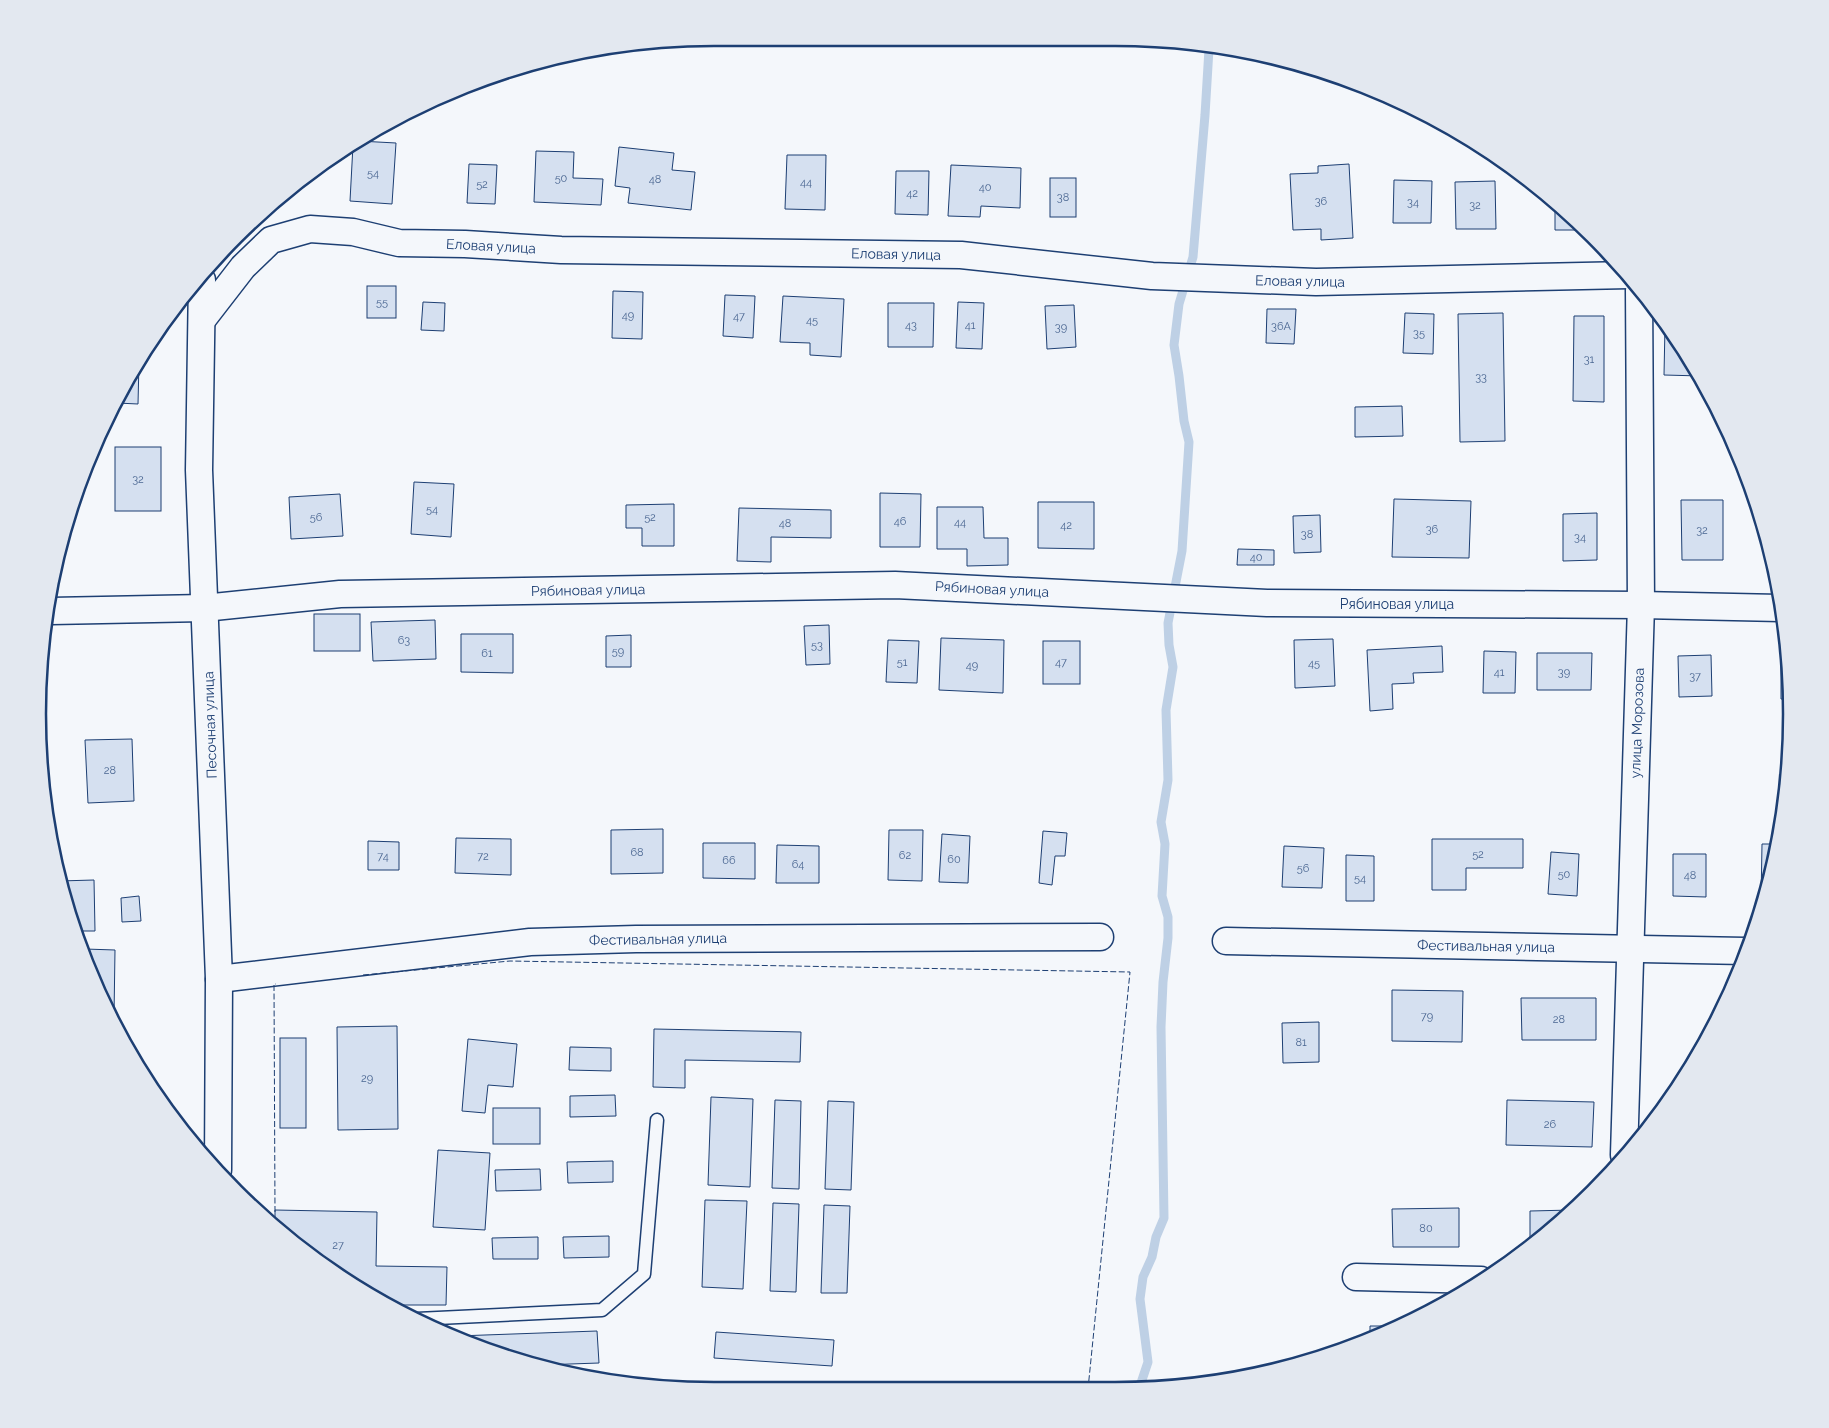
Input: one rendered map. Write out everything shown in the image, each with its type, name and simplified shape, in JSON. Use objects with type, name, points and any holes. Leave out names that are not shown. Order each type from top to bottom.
[{"type":"street","name":"Еловая улица","points":[[202,320],[243,267],[271,240],[310,228],[353,232],[399,243],[465,244],[561,250],[961,255],[1165,276],[1316,282],[1618,275]]},
{"type":"street","name":"Песочная улица","points":[[202,286],[199,470],[219,979],[218,1160]]},
{"type":"street","name":"улица Морозова","points":[[1624,1145],[1640,605],[1639,300]]},
{"type":"street","name":"Рябиновая улица","points":[[55,611],[204,608],[340,594],[895,585],[1267,603],[1640,605],[1774,608]]},
{"type":"street","name":"Фестивальная улица","points":[[219,979],[530,942],[646,939],[1100,937]]},
{"type":"street","name":"Фестивальная улица","points":[[1226,941],[1739,951]]},
{"type":"street","points":[[1356,1277],[1469,1280]]},
{"type":"lane","points":[[429,1317],[602,1310],[644,1274],[657,1120]]},
{"type":"building","points":[[371,142],[396,143],[392,204],[350,201],[353,153]]},
{"type":"building","points":[[619,147],[674,153],[672,170],[695,172],[691,210],[628,203],[630,188],[615,186]]},
{"type":"building","points":[[536,151],[574,152],[573,178],[603,179],[601,205],[534,202]]},
{"type":"building","points":[[787,155],[826,155],[825,210],[785,209]]},
{"type":"building","points":[[469,164],[497,165],[495,204],[467,203]]},
{"type":"building","points":[[1349,164],[1353,238],[1321,240],[1321,229],[1293,230],[1290,174],[1318,173],[1318,166]]},
{"type":"building","points":[[951,165],[1021,168],[1020,208],[981,206],[980,217],[948,216]]},
{"type":"building","points":[[896,171],[929,171],[928,215],[895,214]]},
{"type":"building","points":[[1050,178],[1076,178],[1076,217],[1050,217]]},
{"type":"building","points":[[1394,180],[1432,181],[1431,223],[1393,223]]},
{"type":"building","points":[[1495,181],[1496,229],[1456,229],[1455,182]]},
{"type":"building","points":[[1555,212],[1574,230],[1555,230]]},
{"type":"building","points":[[367,286],[396,286],[396,318],[367,318]]},
{"type":"building","points":[[613,291],[643,292],[642,339],[612,338]]},
{"type":"building","points":[[725,295],[755,296],[753,338],[723,336]]},
{"type":"building","points":[[783,296],[844,299],[841,357],[810,355],[810,343],[780,342]]},
{"type":"building","points":[[423,302],[445,303],[444,331],[421,330]]},
{"type":"building","points":[[958,302],[984,303],[982,349],[956,348]]},
{"type":"building","points":[[888,303],[934,303],[933,347],[888,347]]},
{"type":"building","points":[[1074,305],[1076,347],[1047,349],[1045,306]]},
{"type":"building","points":[[1267,309],[1296,309],[1294,344],[1266,343]]},
{"type":"building","points":[[1405,313],[1434,314],[1433,354],[1403,353]]},
{"type":"building","points":[[1503,313],[1505,441],[1460,442],[1458,314]]},
{"type":"building","points":[[1574,316],[1604,316],[1604,402],[1573,401]]},
{"type":"building","points":[[1665,336],[1690,376],[1664,375]]},
{"type":"building","points":[[139,376],[138,404],[123,403]]},
{"type":"building","points":[[1402,406],[1403,436],[1355,437],[1355,407]]},
{"type":"building","points":[[115,447],[161,447],[161,511],[115,511]]},
{"type":"building","points":[[414,482],[454,484],[451,537],[411,534]]},
{"type":"building","points":[[880,493],[921,494],[920,547],[880,547]]},
{"type":"building","points":[[340,494],[343,536],[291,539],[289,497]]},
{"type":"building","points":[[1394,499],[1471,501],[1469,558],[1392,557]]},
{"type":"building","points":[[1681,500],[1723,500],[1723,560],[1682,560]]},
{"type":"building","points":[[1038,502],[1094,502],[1094,549],[1038,548]]},
{"type":"building","points":[[674,504],[674,546],[642,546],[642,528],[626,528],[626,505]]},
{"type":"building","points":[[937,507],[983,507],[984,538],[1008,538],[1008,565],[967,566],[967,549],[937,549]]},
{"type":"building","points":[[739,508],[831,510],[831,538],[771,537],[771,562],[737,561]]},
{"type":"building","points":[[1597,513],[1597,560],[1563,561],[1563,514]]},
{"type":"building","points":[[1320,515],[1321,552],[1294,553],[1293,516]]},
{"type":"building","points":[[1238,549],[1274,550],[1274,565],[1237,565]]},
{"type":"building","points":[[314,614],[360,614],[360,651],[314,651]]},
{"type":"building","points":[[435,620],[436,659],[373,661],[371,622]]},
{"type":"building","points":[[829,625],[830,664],[806,665],[804,626]]},
{"type":"building","points":[[461,634],[513,634],[513,673],[461,672]]},
{"type":"building","points":[[631,635],[631,667],[606,667],[606,636]]},
{"type":"building","points":[[941,638],[1004,640],[1003,693],[939,690]]},
{"type":"building","points":[[1333,639],[1335,686],[1295,688],[1294,640]]},
{"type":"building","points":[[888,640],[919,641],[917,683],[886,682]]},
{"type":"building","points":[[1043,641],[1080,641],[1080,684],[1043,684]]},
{"type":"building","points":[[1442,646],[1443,672],[1413,673],[1414,683],[1392,684],[1393,709],[1370,711],[1367,650]]},
{"type":"building","points":[[1484,651],[1516,652],[1515,693],[1483,693]]},
{"type":"building","points":[[1537,653],[1592,653],[1591,690],[1537,690]]},
{"type":"building","points":[[1711,655],[1712,696],[1679,697],[1678,656]]},
{"type":"building","points":[[1781,670],[1782,699],[1781,699]]},
{"type":"building","points":[[132,739],[134,801],[88,803],[85,740]]},
{"type":"building","points":[[663,829],[663,873],[611,874],[611,830]]},
{"type":"building","points":[[889,830],[923,830],[922,881],[888,880]]},
{"type":"building","points":[[1043,831],[1067,833],[1065,856],[1055,856],[1052,885],[1039,883]]},
{"type":"building","points":[[942,834],[970,836],[968,883],[939,882]]},
{"type":"building","points":[[456,838],[511,839],[511,875],[455,873]]},
{"type":"building","points":[[1432,839],[1523,839],[1523,868],[1466,868],[1466,890],[1432,890]]},
{"type":"building","points":[[368,841],[399,842],[399,870],[368,870]]},
{"type":"building","points":[[703,843],[755,843],[755,879],[703,878]]},
{"type":"building","points":[[1762,844],[1770,844],[1761,881]]},
{"type":"building","points":[[777,845],[819,846],[819,883],[776,883]]},
{"type":"building","points":[[1284,846],[1324,848],[1322,888],[1282,887]]},
{"type":"building","points":[[1551,852],[1579,854],[1577,896],[1548,894]]},
{"type":"building","points":[[1673,854],[1706,854],[1706,897],[1673,896]]},
{"type":"building","points":[[1346,855],[1374,856],[1374,901],[1346,901]]},
{"type":"building","points":[[94,880],[95,931],[83,931],[68,881]]},
{"type":"building","points":[[139,896],[141,921],[122,922],[121,898]]},
{"type":"building","points":[[89,949],[115,950],[114,1007]]},
{"type":"building","points":[[1392,990],[1463,991],[1462,1042],[1392,1041]]},
{"type":"building","points":[[1521,998],[1596,998],[1596,1040],[1522,1040]]},
{"type":"building","points":[[1319,1022],[1319,1062],[1283,1063],[1282,1023]]},
{"type":"building","points":[[397,1026],[398,1129],[338,1130],[337,1027]]},
{"type":"building","points":[[654,1029],[801,1032],[800,1062],[685,1060],[685,1088],[653,1087]]},
{"type":"building","points":[[280,1038],[306,1038],[306,1128],[280,1128]]},
{"type":"building","points":[[468,1039],[517,1044],[513,1087],[488,1085],[485,1113],[462,1111]]},
{"type":"building","points":[[570,1047],[611,1048],[611,1071],[569,1070]]},
{"type":"building","points":[[615,1095],[616,1116],[570,1117],[570,1096]]},
{"type":"building","points":[[711,1097],[753,1099],[750,1187],[708,1185]]},
{"type":"building","points":[[775,1100],[801,1101],[799,1189],[772,1188]]},
{"type":"building","points":[[1507,1100],[1594,1102],[1592,1147],[1506,1145]]},
{"type":"building","points":[[828,1101],[854,1102],[851,1190],[825,1189]]},
{"type":"building","points":[[493,1108],[540,1108],[540,1144],[493,1144]]},
{"type":"building","points":[[438,1150],[490,1153],[485,1230],[433,1227]]},
{"type":"building","points":[[613,1161],[613,1182],[568,1183],[567,1162]]},
{"type":"building","points":[[540,1169],[541,1190],[496,1191],[495,1170]]},
{"type":"building","points":[[705,1200],[747,1201],[743,1289],[702,1287]]},
{"type":"building","points":[[773,1203],[799,1204],[796,1292],[770,1291]]},
{"type":"building","points":[[824,1205],[850,1206],[847,1293],[821,1293]]},
{"type":"building","points":[[1459,1208],[1459,1247],[1393,1247],[1392,1209]]},
{"type":"building","points":[[275,1210],[377,1212],[376,1266],[447,1267],[446,1305],[404,1305],[343,1269],[307,1244],[275,1217]]},
{"type":"building","points":[[1561,1210],[1530,1237],[1530,1211]]},
{"type":"building","points":[[609,1236],[609,1257],[564,1258],[563,1237]]},
{"type":"building","points":[[538,1237],[538,1259],[493,1259],[492,1238]]},
{"type":"building","points":[[1370,1326],[1382,1326],[1371,1331]]},
{"type":"building","points":[[597,1331],[599,1363],[563,1364],[541,1359],[470,1336]]},
{"type":"building","points":[[716,1332],[834,1340],[832,1366],[714,1358]]},
{"type":"waterway","points":[[1142,1381],[1148,1362],[1140,1299],[1143,1277],[1152,1257],[1156,1237],[1164,1218],[1161,1027],[1168,917],[1162,896],[1165,844],[1161,822],[1168,780],[1166,710],[1173,667],[1168,623],[1182,551],[1189,442],[1184,421],[1174,345],[1179,304],[1193,257],[1209,53]]},
{"type":"fence","points":[[363,975],[510,961],[1130,972],[1089,1382]]},
{"type":"fence","points":[[275,1212],[274,984],[276,984]]}]
